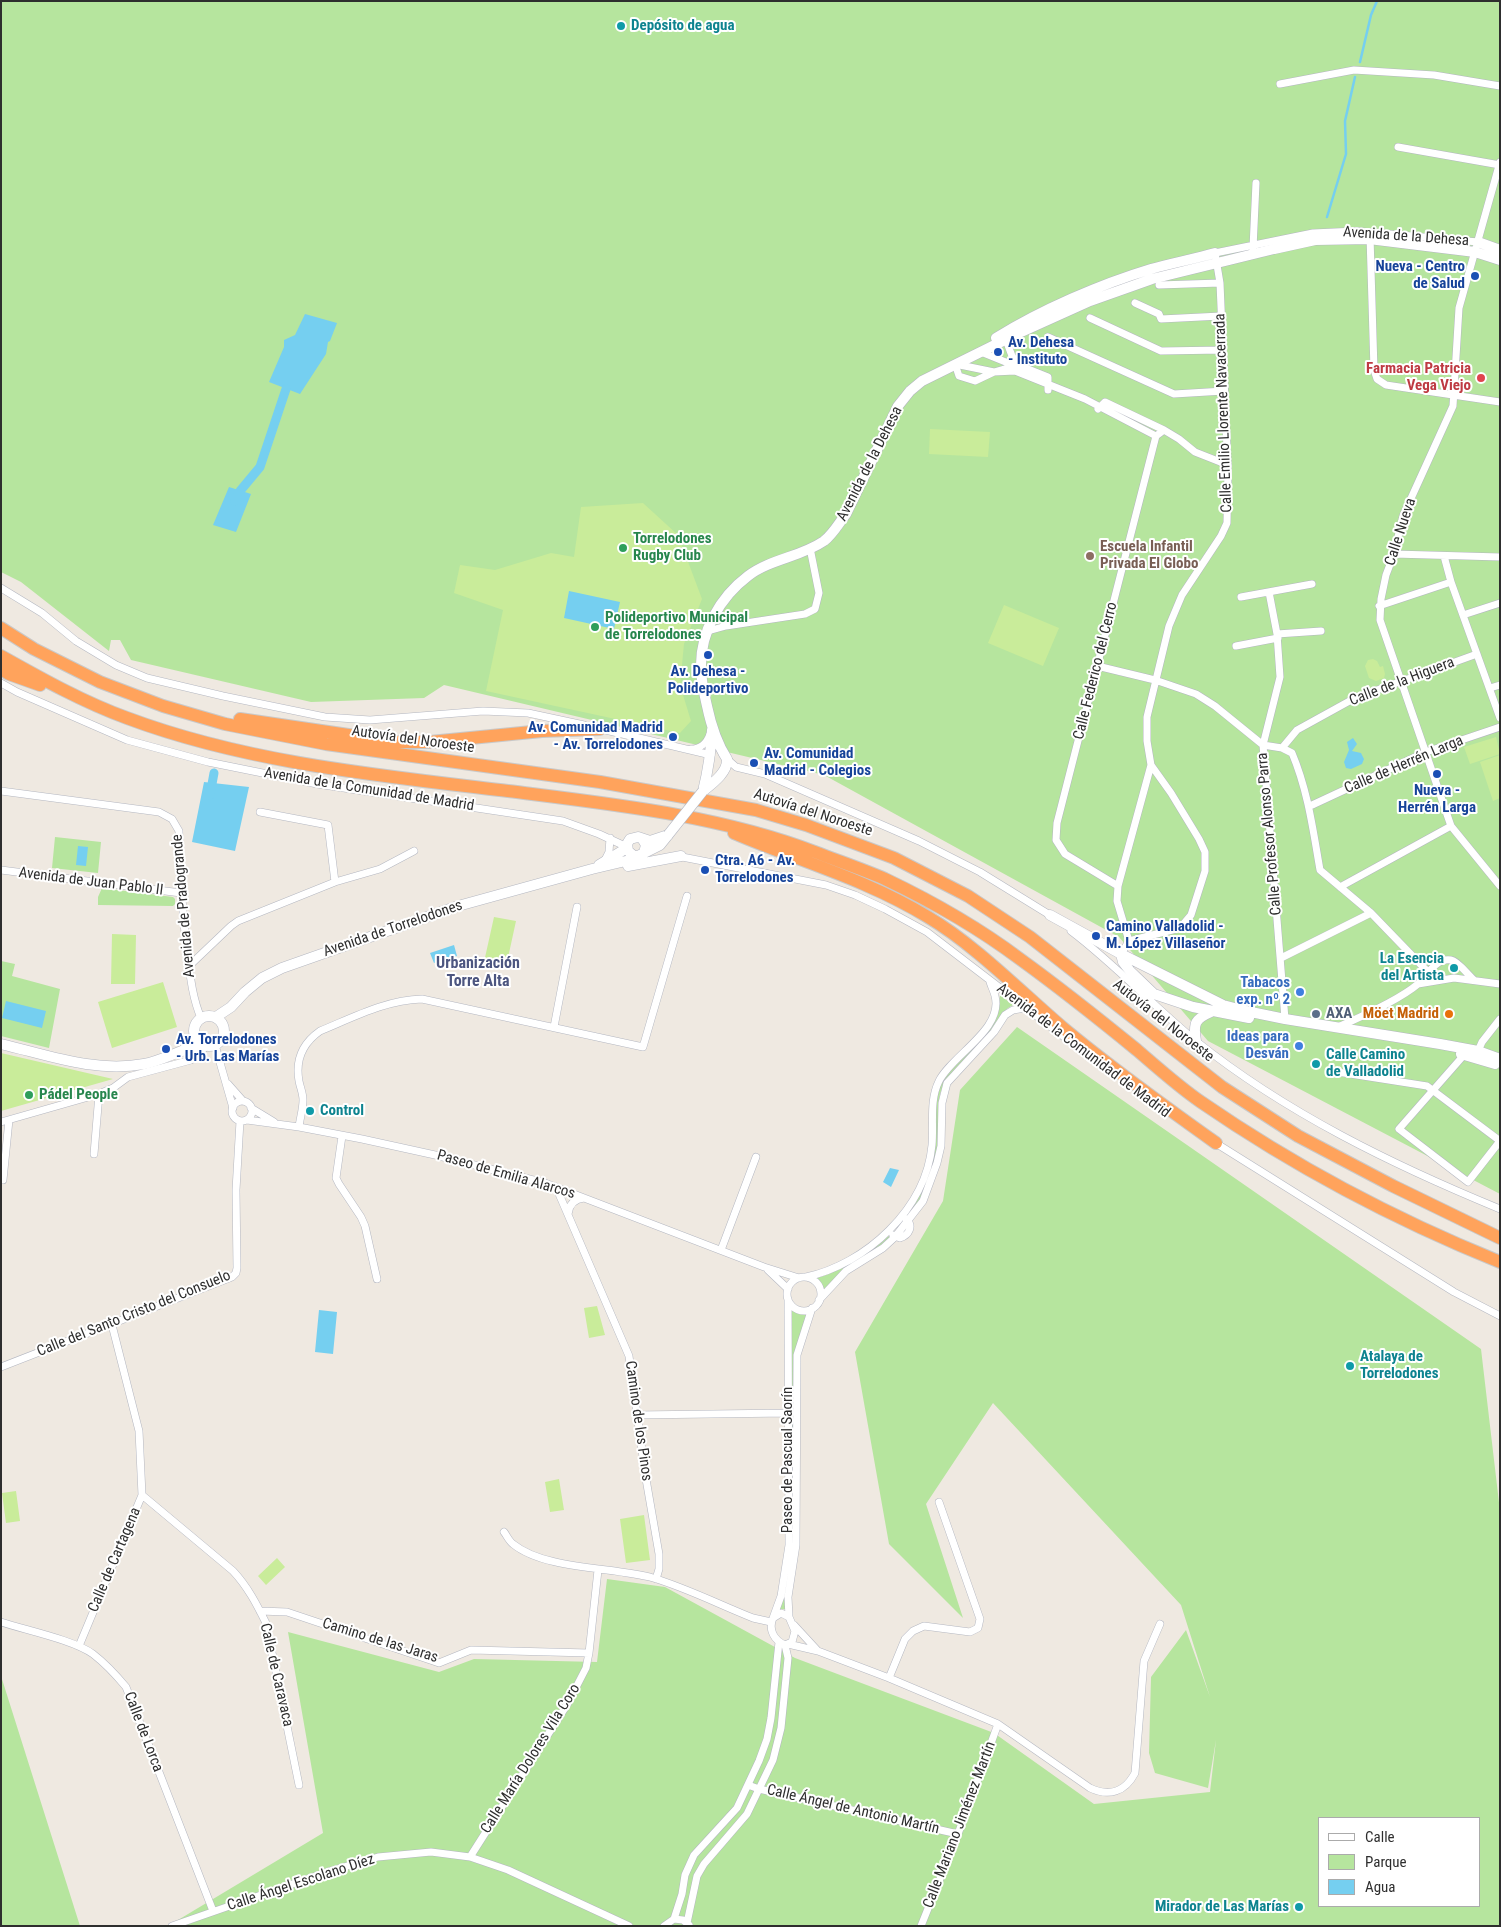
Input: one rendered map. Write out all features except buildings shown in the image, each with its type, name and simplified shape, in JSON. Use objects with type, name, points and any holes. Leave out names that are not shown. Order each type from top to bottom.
[{"type":"highway","name":"Autovía del Noroeste","points":[[1,628],[34,649],[100,682],[163,706],[225,724],[326,744],[600,782],[756,810],[806,825],[894,858],[968,896],[1030,937],[1222,1087],[1298,1136],[1393,1186],[1500,1238]]},
{"type":"highway","points":[[1,656],[87,702]]},
{"type":"highway","points":[[1,669],[9,674],[131,720],[220,746],[311,764],[401,778],[582,800],[704,821],[761,833],[884,879],[949,913],[1016,956],[1199,1101],[1294,1161],[1382,1209],[1496,1261]]},
{"type":"highway","points":[[163,706],[396,742],[430,742],[542,731],[600,729]]},
{"type":"highway","points":[[704,821],[847,876],[884,892],[929,917],[962,941],[1064,1028],[1150,1096],[1216,1144]]},
{"type":"street","points":[[1280,84],[1354,70],[1434,75],[1500,86]]},
{"type":"street","points":[[1398,147],[1500,164]]},
{"type":"street","name":"Calle Nueva","points":[[1500,164],[1459,308],[1453,406],[1402,516],[1394,554],[1386,575],[1379,606],[1380,620],[1451,826],[1500,886]]},
{"type":"street","points":[[1253,249],[1256,183]]},
{"type":"street","points":[[1370,236],[1374,370],[1377,379],[1386,385],[1500,402]]},
{"type":"street","name":"Avenida de la Dehesa","points":[[981,352],[1009,330],[1080,295],[1151,269],[1216,258],[1253,249],[1315,240],[1370,236],[1500,250]]},
{"type":"street","name":"Avenida de la Dehesa","points":[[1476,247],[1500,260]]},
{"type":"street","name":"Avenida de la Dehesa","points":[[726,757],[712,729],[702,686],[701,668],[702,648],[719,605],[748,576],[765,566],[825,540],[846,514],[898,406],[910,391],[922,381],[955,364],[1090,301],[1216,258]]},
{"type":"street","name":"Calle Emilio Llorente Navacerrada","points":[[1151,766],[1147,741],[1147,717],[1169,626],[1182,596],[1221,536],[1227,523],[1228,465],[1220,284],[1216,258]]},
{"type":"street","points":[[1159,286],[1220,284]]},
{"type":"street","points":[[1135,303],[1159,314],[1160,319],[1221,316]]},
{"type":"street","points":[[1090,318],[1161,351],[1222,350]]},
{"type":"street","points":[[1048,337],[1174,394],[1224,391]]},
{"type":"street","points":[[1006,340],[1015,365]]},
{"type":"street","points":[[981,352],[1048,376],[1048,387]]},
{"type":"street","points":[[1015,365],[994,372],[975,381],[958,376],[955,364],[994,372],[1014,371],[1048,387],[1085,399],[1099,408],[1156,436],[1164,430]]},
{"type":"street","points":[[1099,408],[1105,402],[1164,430],[1195,452],[1228,465]]},
{"type":"street","name":"Calle Federico del Cerro","points":[[1118,886],[1065,854],[1056,840],[1057,823],[1156,436]]},
{"type":"street","points":[[708,631],[726,626],[805,614],[814,609],[819,594],[810,548]]},
{"type":"street","points":[[1394,554],[1500,557]]},
{"type":"street","points":[[1444,556],[1451,582],[1500,718]]},
{"type":"street","points":[[1379,606],[1451,582]]},
{"type":"street","points":[[1241,597],[1312,584]]},
{"type":"street","points":[[1,588],[42,613],[76,641],[116,665],[147,678],[214,694],[325,717],[370,720],[483,711],[528,713],[711,755],[718,753],[726,757],[731,765],[764,774],[919,841],[980,872],[1050,915],[1121,954],[1224,1005],[1285,1019],[1478,1052],[1500,1059]]},
{"type":"street","name":"Calle Profesor Alonso Parra","points":[[1269,592],[1278,636],[1280,677],[1262,745],[1285,1019]]},
{"type":"street","points":[[1464,615],[1500,603]]},
{"type":"street","points":[[1236,646],[1278,636],[1321,631]]},
{"type":"street","name":"Calle de la Higuera","points":[[1282,748],[1297,730],[1355,698],[1477,654]]},
{"type":"street","points":[[1096,666],[1155,680],[1196,694],[1215,706],[1262,745],[1282,748],[1292,753],[1310,806],[1320,870],[1371,913],[1428,971]]},
{"type":"street","name":"Avenida de la Comunidad de Madrid","points":[[1,683],[17,692],[127,740],[208,762],[317,784],[563,821],[610,838],[627,847]]},
{"type":"street","points":[[1490,688],[1500,685]]},
{"type":"street","name":"Calle de Herrén Larga","points":[[1310,806],[1426,752],[1500,727]]},
{"type":"street","points":[[683,749],[696,749],[702,746],[708,740],[712,729]]},
{"type":"street","name":"Avenida de la Dehesa","points":[[711,755],[712,729]]},
{"type":"street","points":[[711,755],[708,761],[711,780]]},
{"type":"street","points":[[711,780],[726,767],[726,757]]},
{"type":"street","points":[[1129,941],[1117,901],[1118,886],[1151,766]]},
{"type":"street","points":[[1151,766],[1171,793],[1205,852],[1205,871],[1191,915],[1180,928],[1129,941],[1121,954],[1123,962],[1130,971],[1154,994],[1211,1012],[1464,1055],[1500,1066]]},
{"type":"street","name":"Avenida de Torrelodones","points":[[216,1018],[231,1008],[256,983],[282,968],[458,906],[630,860],[660,845],[711,780]]},
{"type":"street","name":"Avenida de Pradogrande","points":[[1,791],[166,814],[176,824],[179,831],[181,893],[189,966],[194,1000],[201,1018]]},
{"type":"street","points":[[260,812],[328,824],[335,882]]},
{"type":"street","points":[[1340,887],[1451,826]]},
{"type":"street","points":[[643,840],[646,845],[642,854],[630,854],[627,847],[628,841],[633,838],[638,837],[650,841],[668,835]]},
{"type":"street","points":[[603,863],[609,852],[610,838]]},
{"type":"street","name":"Avenida de Torrelodones","points":[[592,869],[627,847]]},
{"type":"street","points":[[189,966],[238,921],[335,882],[380,869],[414,851]]},
{"type":"street","name":"Avenida de la Comunidad de Madrid","points":[[642,854],[681,856],[802,879],[855,895],[885,909],[927,932],[989,981],[1178,1122],[1454,1292],[1500,1316]]},
{"type":"street","name":"Avenida de Torrelodones","points":[[569,876],[582,878],[642,863],[681,856]]},
{"type":"street","name":"Avenida de Juan Pablo II","points":[[1,870],[181,893]]},
{"type":"street","points":[[299,1127],[303,1101],[297,1069],[299,1056],[311,1037],[320,1031],[387,1003],[404,999],[422,999],[643,1047],[686,896]]},
{"type":"street","points":[[554,1027],[577,907]]},
{"type":"street","points":[[1281,958],[1371,913]]},
{"type":"street","points":[[1050,915],[1091,946],[1196,1041],[1246,1078],[1312,1120],[1368,1149],[1500,1209]]},
{"type":"street","points":[[1338,1028],[1418,984],[1428,971],[1448,959],[1453,960],[1474,980]]},
{"type":"street","points":[[1418,984],[1454,978],[1500,984]]},
{"type":"street","points":[[989,981],[996,997],[996,1011],[989,1026],[945,1072],[937,1084],[933,1102],[932,1146],[929,1162],[916,1196],[902,1217],[892,1234],[883,1248],[846,1271],[812,1308],[806,1310],[795,1308],[788,1299],[790,1284],[803,1277],[823,1274],[839,1266],[892,1234],[909,1222],[923,1201],[936,1170],[941,1146],[942,1103],[947,1083],[989,1038],[1005,1015],[1013,1010],[1025,1008]]},
{"type":"street","name":"Avenida de Torrelodones","points":[[224,1026],[231,1008]]},
{"type":"street","points":[[1196,1041],[1194,1029],[1196,1022],[1202,1016],[1211,1012]]},
{"type":"street","points":[[1,1044],[85,1065],[111,1067],[147,1063],[184,1048],[219,1043],[224,1035],[224,1026],[211,1016],[201,1018],[195,1026],[194,1036],[184,1048]]},
{"type":"street","points":[[1478,1052],[1482,1042],[1500,1019]]},
{"type":"street","points":[[194,1036],[207,1045],[226,1082],[234,1116],[244,1120],[251,1114],[251,1108],[243,1102],[226,1082]]},
{"type":"street","points":[[3,1180],[5,1121],[100,1094],[113,1088],[128,1077],[191,1060],[207,1045]]},
{"type":"street","points":[[1331,1072],[1427,1086],[1433,1089],[1500,1141],[1468,1182],[1399,1129],[1433,1089],[1464,1055]]},
{"type":"street","points":[[94,1154],[100,1094]]},
{"type":"street","points":[[233,1108],[235,1104],[243,1102]]},
{"type":"street","name":"Paseo de Emilia Alarcos","points":[[251,1108],[277,1124]]},
{"type":"street","name":"Paseo de Emilia Alarcos","points":[[244,1120],[299,1127],[435,1155],[556,1187],[764,1267],[803,1277]]},
{"type":"street","name":"Calle del Santo Cristo del Consuelo","points":[[1,1367],[232,1277],[236,1273],[236,1190],[244,1120]]},
{"type":"street","points":[[342,1136],[336,1178],[365,1226],[376,1279]]},
{"type":"street","points":[[721,1250],[756,1157]]},
{"type":"street","name":"Camino de los Pinos","points":[[556,1187],[629,1356],[636,1415],[659,1554],[659,1569],[656,1579]]},
{"type":"street","points":[[568,1214],[574,1201],[584,1198]]},
{"type":"street","points":[[902,1217],[909,1222]]},
{"type":"street","name":"Paseo de Emilia Alarcos","points":[[764,1267],[788,1289]]},
{"type":"street","points":[[803,1277],[811,1278],[818,1285],[821,1295],[820,1300]]},
{"type":"street","name":"Paseo de Pascual Saorín","points":[[772,1620],[781,1596],[789,1544],[788,1299]]},
{"type":"street","name":"Paseo de Pascual Saorín","points":[[789,1617],[788,1597],[796,1545],[797,1362],[800,1342],[812,1308]]},
{"type":"street","name":"Calle de Cartagena","points":[[79,1646],[142,1495],[139,1432],[112,1325]]},
{"type":"street","points":[[636,1415],[788,1413]]},
{"type":"street","name":"Calle de Caravaca","points":[[142,1495],[244,1582],[266,1623],[299,1785]]},
{"type":"street","points":[[889,1678],[905,1639],[913,1630],[924,1626],[970,1632],[978,1628],[980,1619],[939,1502]]},
{"type":"street","points":[[504,1532],[512,1544],[524,1552],[547,1560],[656,1579],[753,1618],[772,1620],[781,1613],[787,1614],[794,1626],[818,1651]]},
{"type":"street","name":"Calle María Dolores Vila Coro","points":[[470,1858],[568,1703],[586,1668],[590,1653],[598,1570]]},
{"type":"street","name":"Camino de las Jaras","points":[[260,1612],[288,1612],[439,1663],[471,1650],[590,1653]]},
{"type":"street","points":[[772,1620],[773,1634],[784,1644],[818,1651],[889,1678],[998,1724],[1099,1793],[1111,1793],[1122,1790],[1130,1783],[1135,1774],[1144,1661],[1160,1624]]},
{"type":"street","name":"Calle de Lorca","points":[[1,1622],[79,1646],[92,1653],[110,1668],[126,1687],[213,1911]]},
{"type":"street","points":[[784,1644],[792,1642],[794,1626]]},
{"type":"street","points":[[664,1926],[674,1919],[682,1894],[685,1875],[694,1855],[737,1808],[748,1785],[767,1739],[784,1644]]},
{"type":"street","points":[[674,1919],[683,1920],[688,1924],[697,1876],[704,1864],[747,1814],[773,1760],[781,1728],[788,1658],[784,1644]]},
{"type":"street","name":"Calle Mariano Jiménez Martín","points":[[921,1926],[958,1834],[998,1724]]},
{"type":"street","name":"Calle Ángel de Antonio Martín","points":[[748,1785],[958,1834]]},
{"type":"street","name":"Calle Ángel Escolano Díez","points":[[172,1926],[330,1871],[378,1857],[431,1852],[470,1858],[508,1870],[629,1926]]},
{"type":"green space","points":[[1,1],[1500,1],[1500,1194],[1208,1041],[1119,937],[824,775],[444,685],[424,698],[311,702],[131,660],[120,640],[111,640],[109,651],[21,582],[1,572]]},
{"type":"green space","points":[[930,429],[990,432],[988,457],[929,454]]},
{"type":"green space","name":"Polideportivo Municipal de Torrelodones","points":[[643,503],[678,535],[702,599],[684,644],[680,685],[691,721],[680,733],[486,691],[503,610],[454,593],[460,565],[495,570],[551,553],[574,557],[581,507]]},
{"type":"green space","points":[[1004,605],[1059,628],[1043,666],[988,643]]},
{"type":"green space","points":[[1373,659],[1377,661],[1380,667],[1383,666],[1385,674],[1384,678],[1376,681],[1369,678],[1365,666],[1368,660]]},
{"type":"green space","points":[[1496,737],[1500,754],[1470,764],[1464,747]]},
{"type":"green space","points":[[1500,755],[1500,798],[1493,801],[1480,762]]},
{"type":"green space","points":[[55,837],[101,842],[98,873],[52,868]]},
{"type":"green space","points":[[102,888],[173,897],[175,904],[173,906],[98,905],[98,897]]},
{"type":"green space","points":[[494,917],[516,921],[506,967],[484,962]]},
{"type":"green space","points":[[112,934],[136,935],[135,984],[111,984]]},
{"type":"green space","points":[[1,961],[15,964],[12,976],[60,989],[49,1048],[1,1036]]},
{"type":"green space","points":[[163,982],[177,1027],[112,1048],[98,1002]]},
{"type":"green space","points":[[1000,995],[1013,1005],[1004,1012],[977,1048],[955,1069],[942,1088],[939,1101],[935,1163],[924,1192],[909,1218],[906,1216],[918,1198],[928,1174],[938,1090],[947,1073],[991,1027],[998,1013]]},
{"type":"green space","points":[[1017,1027],[1481,1349],[1500,1511],[1500,1926],[168,1926],[323,1833],[288,1632],[439,1672],[474,1659],[597,1662],[607,1579],[665,1587],[795,1658],[994,1733],[1094,1804],[1210,1792],[1216,1740],[1208,1788],[1155,1773],[1149,1753],[1151,1677],[1186,1630],[1210,1697],[1181,1605],[993,1403],[926,1504],[963,1618],[889,1544],[855,1352],[943,1201],[960,1090]]},
{"type":"green space","name":"Pádel People","points":[[1,1053],[113,1079],[1,1111]]},
{"type":"green space","points":[[888,1236],[890,1237],[884,1244],[842,1272],[823,1290],[820,1281],[816,1278],[834,1272],[854,1261]]},
{"type":"green space","points":[[597,1306],[605,1335],[589,1338],[584,1308]]},
{"type":"green space","points":[[791,1309],[801,1314],[808,1313],[795,1354],[794,1544],[785,1609],[780,1610],[791,1546]]},
{"type":"green space","points":[[559,1479],[564,1510],[550,1512],[545,1482]]},
{"type":"green space","points":[[16,1491],[20,1521],[6,1523],[2,1493]]},
{"type":"green space","points":[[644,1515],[650,1560],[626,1563],[620,1519]]},
{"type":"green space","points":[[277,1558],[285,1567],[266,1585],[258,1576]]},
{"type":"green space","points":[[1,1676],[80,1926],[1,1926]]},
{"type":"water","points":[[305,314],[337,323],[328,342],[326,354],[300,394],[269,382],[284,347],[284,340],[295,335]]},
{"type":"water","points":[[229,487],[251,494],[236,532],[213,525]]},
{"type":"water","points":[[569,591],[620,602],[614,629],[564,618]]},
{"type":"water","points":[[1353,738],[1357,744],[1352,751],[1361,753],[1364,759],[1362,764],[1351,769],[1346,768],[1344,762],[1349,750],[1347,742]]},
{"type":"water","points":[[204,782],[249,787],[235,851],[192,842]]},
{"type":"water","points":[[78,846],[88,847],[86,866],[76,865]]},
{"type":"water","points":[[454,945],[457,956],[434,963],[430,953]]},
{"type":"water","points":[[6,1001],[46,1011],[42,1028],[2,1018]]},
{"type":"water","points":[[890,1168],[899,1170],[891,1187],[883,1182]]},
{"type":"water","points":[[319,1310],[337,1312],[333,1354],[315,1352]]},
{"type":"waterway","points":[[1360,62],[1371,15],[1377,1]]},
{"type":"waterway","points":[[1327,217],[1346,154],[1345,121],[1355,77]]},
{"type":"waterway","points":[[235,501],[240,491],[260,467],[286,389]]},
{"type":"waterway","points":[[210,795],[214,773]]},
{"type":"place","name":"Depósito de agua","points":[[621,26]]},
{"type":"place","name":"Nueva - Centro de Salud","points":[[1475,276]]},
{"type":"place","name":"Av. Dehesa - Instituto","points":[[998,352]]},
{"type":"place","name":"Farmacia Patricia Vega Viejo","points":[[1481,378]]},
{"type":"place","name":"Torrelodones Rugby Club","points":[[623,548]]},
{"type":"place","name":"Escuela Infantil Privada El Globo","points":[[1090,556]]},
{"type":"place","name":"Polideportivo Municipal de Torrelodones","points":[[595,627]]},
{"type":"place","name":"Av. Dehesa - Polideportivo","points":[[708,655]]},
{"type":"place","name":"Av. Comunidad Madrid - Av. Torrelodones","points":[[673,737]]},
{"type":"place","name":"Av. Comunidad Madrid - Colegios","points":[[754,763]]},
{"type":"place","name":"Nueva - Herrén Larga","points":[[1437,774]]},
{"type":"place","name":"Ctra. A6 - Av. Torrelodones","points":[[705,870]]},
{"type":"place","name":"Camino Valladolid - M. López Villaseñor","points":[[1096,936]]},
{"type":"place","name":"La Esencia del Artista","points":[[1454,968]]},
{"type":"place","name":"Tabacos exp. nº 2","points":[[1300,992]]},
{"type":"place","name":"AXA","points":[[1316,1014]]},
{"type":"place","name":"Möet Madrid","points":[[1449,1014]]},
{"type":"place","name":"Ideas para Desván","points":[[1299,1046]]},
{"type":"place","name":"Av. Torrelodones - Urb. Las Marías","points":[[166,1049]]},
{"type":"place","name":"Calle Camino de Valladolid","points":[[1316,1064]]},
{"type":"place","name":"Pádel People","points":[[29,1095]]},
{"type":"place","name":"Control","points":[[310,1111]]},
{"type":"place","name":"Atalaya de Torrelodones","points":[[1350,1366]]},
{"type":"place","name":"Mirador de Las Marías","points":[[1299,1907]]},
{"type":"district","name":"Urbanización Torre Alta","points":[[478,973]]}]
